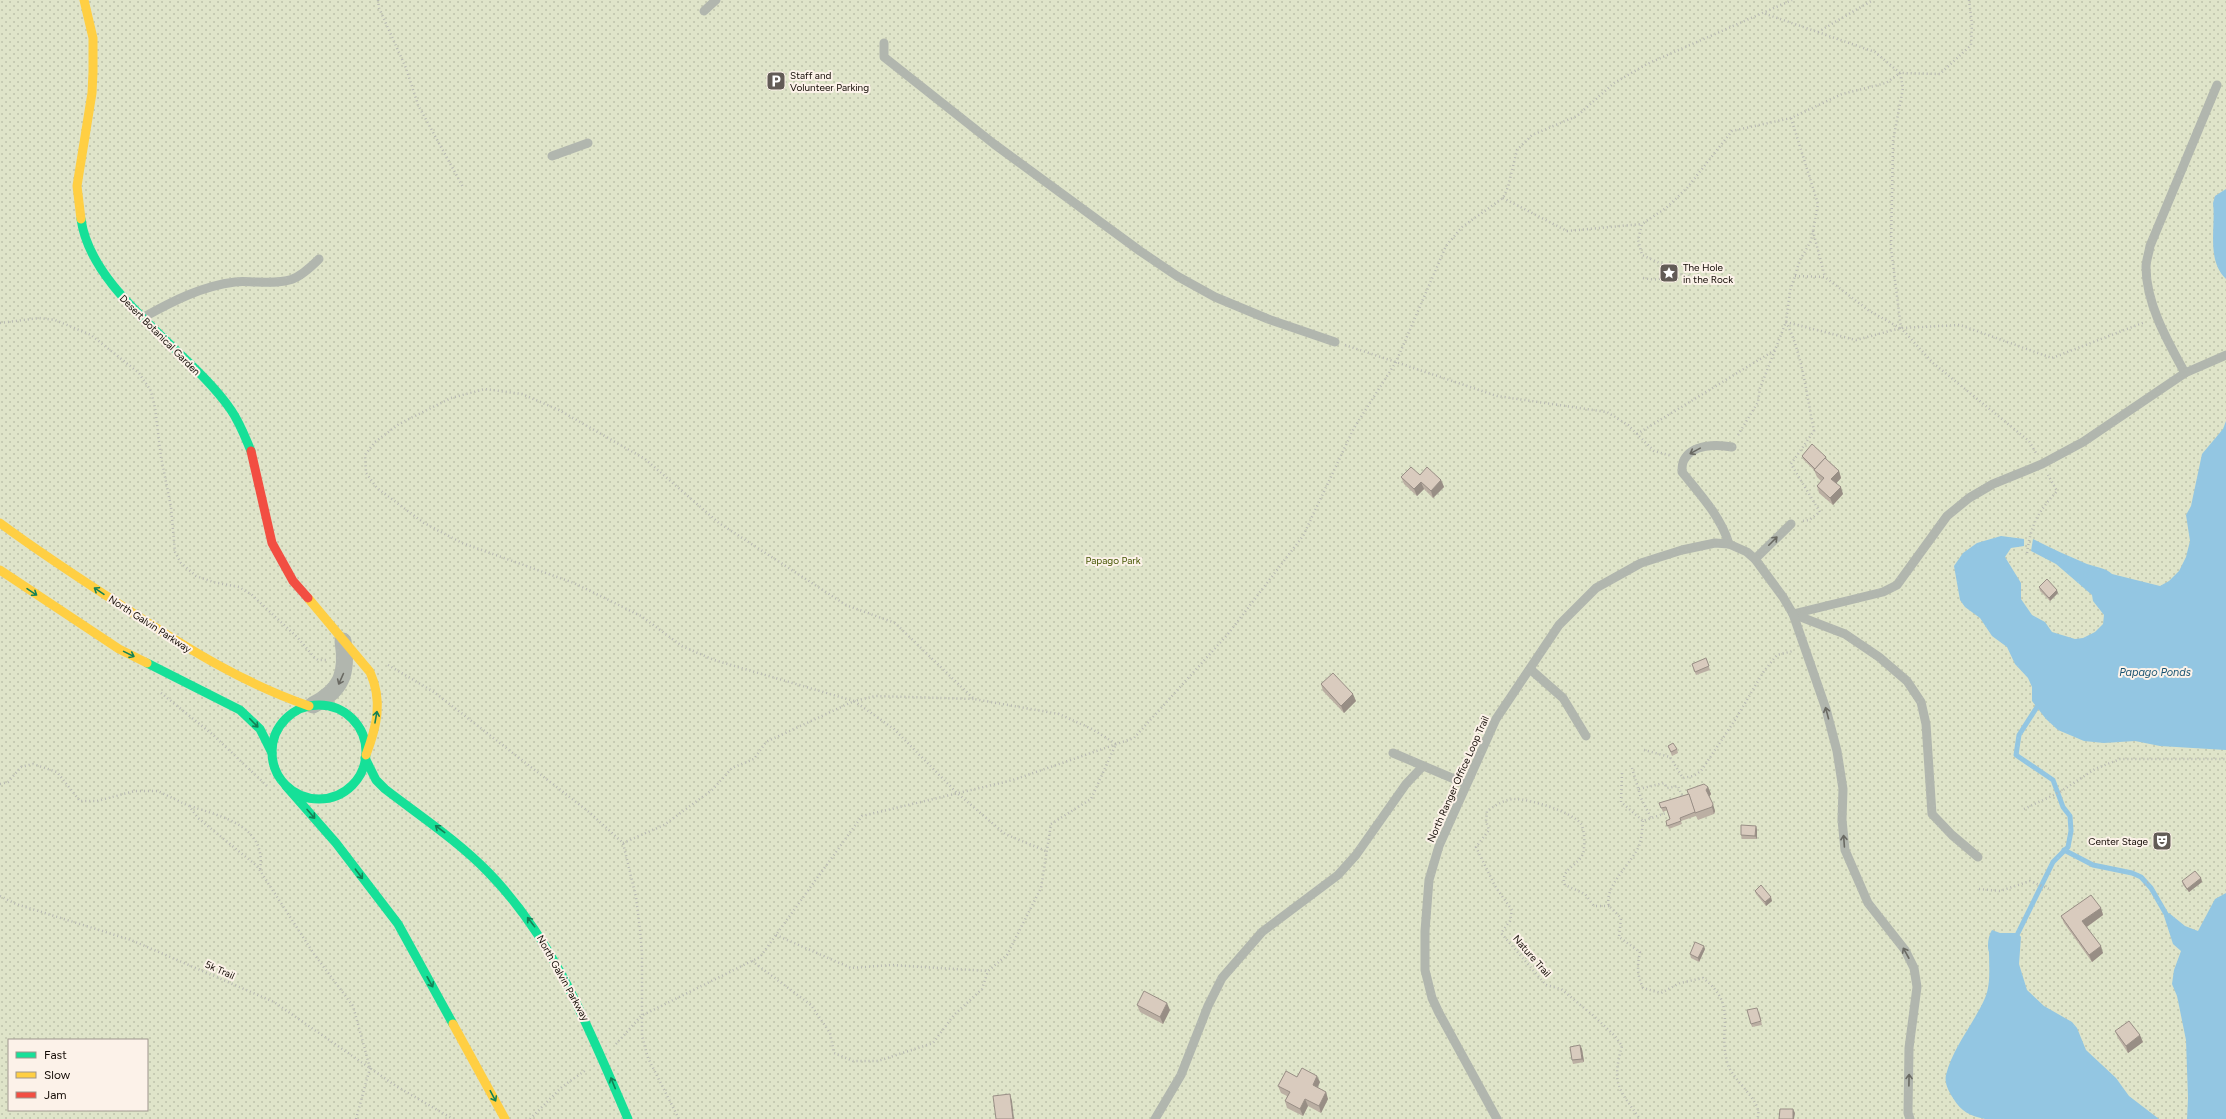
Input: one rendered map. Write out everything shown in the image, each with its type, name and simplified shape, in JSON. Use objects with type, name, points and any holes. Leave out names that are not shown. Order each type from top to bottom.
[{"type":"main road","name":"Desert Botanical Garden","points":[[84,0],[93,38],[93,72],[92,93],[77,186],[83,232],[108,281],[142,318],[215,390],[242,427],[252,454],[272,543],[281,561],[293,581],[370,672],[378,696],[376,720],[365,757]]},
{"type":"main road","name":"North Galvin Parkway","points":[[0,524],[110,598],[226,672],[270,694],[311,706]]},
{"type":"main road","points":[[0,570],[119,649],[240,710],[260,729],[272,753],[278,776],[336,843],[398,924],[505,1119]]},
{"type":"main road","points":[[272,753],[274,739],[279,727],[288,716],[311,706],[326,705],[340,710],[351,717],[360,728],[364,741],[365,757],[362,770],[354,782],[342,792],[328,798],[313,798],[299,794],[286,786]]},
{"type":"main road","name":"North Galvin Parkway","points":[[365,757],[376,780],[385,789],[463,848],[501,886],[534,926],[559,967],[586,1021],[628,1119]]},
{"type":"street","points":[[311,706],[331,694],[343,675],[345,657],[343,641]]},
{"type":"lane","points":[[704,10],[716,0]]},
{"type":"lane","points":[[884,43],[884,57],[994,144],[1140,251],[1177,276],[1222,300],[1268,319],[1335,342]]},
{"type":"lane","points":[[2186,373],[2158,317],[2148,289],[2145,266],[2150,246],[2216,85]]},
{"type":"lane","points":[[552,156],[588,143]]},
{"type":"lane","points":[[142,318],[180,297],[212,287],[236,281],[282,283],[298,278],[319,258]]},
{"type":"lane","points":[[1793,614],[1876,594],[1897,585],[1947,516],[1969,498],[1993,484],[2042,464],[2083,442],[2186,373],[2226,355]]},
{"type":"lane","points":[[1729,544],[1725,531],[1705,500],[1682,472],[1684,460],[1694,450],[1717,444],[1732,447]]},
{"type":"lane","points":[[1755,559],[1791,524]]},
{"type":"lane","name":"North Ranger Office Loop Trail","points":[[1497,1119],[1439,1013],[1432,998],[1425,970],[1425,931],[1429,880],[1439,846],[1496,719],[1559,625],[1596,588],[1641,563],[1682,550],[1715,543],[1729,544],[1747,552],[1755,559],[1769,576],[1793,614],[1803,648],[1826,709],[1837,752],[1843,789],[1842,820],[1844,850],[1868,903],[1906,950],[1914,968],[1917,987],[1909,1048],[1908,1113],[1910,1119]]},
{"type":"lane","points":[[1793,614],[1845,634],[1879,657],[1907,681],[1921,702],[1926,724],[1932,814],[1952,835],[1978,857]]},
{"type":"lane","points":[[1530,670],[1563,698],[1586,736]]},
{"type":"lane","points":[[1393,753],[1466,784]]},
{"type":"lane","points":[[1155,1119],[1181,1076],[1208,1006],[1222,978],[1262,932],[1338,875],[1356,855],[1406,784],[1423,766]]},
{"type":"path","points":[[378,0],[379,8],[406,68],[418,105],[463,187]]},
{"type":"path","points":[[641,1016],[760,957],[862,816],[1013,780],[1134,738],[1228,634],[1304,536],[1354,428],[1396,362],[1446,246],[1462,227],[1503,198],[1508,187],[1517,150],[1532,135],[1577,116],[1614,83],[1647,64],[1792,0]]},
{"type":"path","points":[[1818,32],[1873,0]]},
{"type":"path","points":[[1503,198],[1567,232],[1642,224],[1666,208],[1687,188],[1732,131],[1791,118],[1842,94],[1886,84],[1900,73],[1940,74],[1971,45],[1972,24],[1969,0]]},
{"type":"path","points":[[1762,13],[1876,52],[1900,73],[1903,88],[1893,141],[1891,248],[1901,328]]},
{"type":"path","points":[[1732,447],[1742,427],[1758,402],[1760,388],[1786,322],[1795,276],[1813,231],[1818,204],[1791,118]]},
{"type":"path","points":[[1642,224],[1638,240],[1642,255],[1664,265],[1669,273],[1687,276],[1703,284]]},
{"type":"path","points":[[1813,231],[1825,277]]},
{"type":"path","points":[[1643,278],[1656,280],[1663,279],[1669,273]]},
{"type":"path","points":[[1795,276],[1825,277],[1868,310],[1901,328],[1933,363],[2029,441],[2057,491],[2040,510],[2029,535],[2027,553]]},
{"type":"path","points":[[1786,322],[1856,340],[1901,328],[1960,325],[2052,358],[2158,317]]},
{"type":"path","points":[[0,323],[39,318],[55,320],[91,335],[139,373],[151,391],[155,408],[161,457],[171,507],[175,552],[181,563],[196,576],[213,582],[239,587],[252,595],[298,638],[314,657],[323,661],[329,660]]},
{"type":"path","points":[[1786,322],[1793,336],[1798,352],[1814,431],[1791,464],[1820,512],[1809,520],[1791,524]]},
{"type":"path","points":[[1335,342],[1497,396],[1608,412],[1628,425],[1654,451],[1684,460]]},
{"type":"path","points":[[1637,434],[1775,350]]},
{"type":"path","points":[[974,699],[895,623],[846,605],[719,523],[645,459],[559,410],[522,394],[486,389],[451,398],[399,424],[375,442],[365,455],[366,473],[377,488],[424,523],[462,543],[574,583],[641,616],[682,646],[714,660],[854,701],[894,729],[957,793],[1005,834],[1046,851]]},
{"type":"path","points":[[1644,750],[1670,757],[1683,778],[1693,776],[1700,771],[1720,744],[1764,671],[1777,655],[1803,648]]},
{"type":"path","points":[[382,662],[402,672],[434,692],[589,812],[623,842],[636,897],[642,954],[642,1036],[648,1058],[679,1119]]},
{"type":"path","points":[[156,690],[212,734],[270,788]]},
{"type":"path","points":[[623,842],[664,825],[712,790],[732,768],[754,759],[766,742],[854,701],[876,696],[974,699],[1059,714],[1092,729],[1116,744]]},
{"type":"path","points":[[752,961],[811,1005],[830,1033],[834,1053],[853,1062],[878,1061],[933,1043],[954,1015],[982,989],[988,971],[1007,955],[1041,888],[1051,824],[1091,799],[1116,744]]},
{"type":"path","points":[[2024,809],[2060,792],[2095,770],[2120,759],[2226,759]]},
{"type":"path","points":[[0,784],[8,782],[21,767],[33,764],[57,772],[80,801],[97,801],[134,791],[158,791],[190,806],[223,817],[249,830],[262,858],[260,870]]},
{"type":"path","points":[[1632,768],[1651,818]]},
{"type":"path","points":[[1622,773],[1621,802],[1643,821]]},
{"type":"path","points":[[1639,789],[1664,783],[1667,788],[1678,786],[1686,805]]},
{"type":"path","name":"Nature Trail","points":[[1610,906],[1594,906],[1585,894],[1565,885],[1563,880],[1564,873],[1582,858],[1585,849],[1581,824],[1571,815],[1525,800],[1515,799],[1506,801],[1488,811],[1486,821],[1489,830],[1476,847],[1495,886],[1512,910],[1510,921],[1501,933],[1546,985],[1561,989],[1615,1036],[1622,1046],[1617,1064],[1617,1086],[1640,1119]]},
{"type":"path","points":[[190,806],[198,818],[257,866],[314,954],[353,1006],[370,1068],[356,1119]]},
{"type":"path","points":[[1643,821],[1666,813]]},
{"type":"path","points":[[1643,821],[1640,843],[1629,863],[1620,874],[1609,895],[1610,906],[1621,918],[1618,933],[1619,937],[1640,952],[1637,964],[1639,980],[1643,988],[1660,993],[1680,983],[1703,978],[1721,997],[1726,1009],[1723,1045],[1727,1062],[1731,1074],[1758,1105],[1759,1115],[1757,1119]]},
{"type":"path","points":[[1979,889],[2000,891],[2030,881],[2049,889]]},
{"type":"path","points":[[2144,885],[2150,882]]},
{"type":"path","name":"5k Trail","points":[[0,896],[16,904],[131,940],[274,1002],[370,1068],[453,1119]]},
{"type":"path","points":[[776,935],[851,968],[891,965],[988,971]]},
{"type":"green space","name":"Papago Park","points":[[0,0],[2226,0],[2226,1119],[0,1119]]},
{"type":"water","points":[[2226,189],[2226,279],[2220,271],[2214,253],[2213,203],[2215,196]]},
{"type":"water","name":"Papago Ponds","points":[[2226,421],[2226,750],[2160,746],[2135,741],[2104,743],[2084,741],[2058,730],[2046,719],[2032,701],[2032,687],[2028,678],[2015,664],[2007,647],[1992,636],[1980,618],[1965,607],[1960,600],[1954,566],[1963,553],[1977,543],[2001,536],[2024,539],[2024,546],[2011,548],[2005,557],[2021,583],[2021,599],[2032,615],[2045,622],[2052,632],[2075,639],[2083,638],[2095,632],[2103,624],[2104,615],[2093,601],[2092,595],[2056,564],[2031,551],[2033,539],[2087,564],[2104,569],[2112,574],[2160,586],[2169,581],[2179,571],[2186,557],[2190,541],[2186,515],[2191,506],[2202,454],[2223,429]]},
{"type":"water","points":[[2226,893],[2226,1119],[2187,1119],[2188,1098],[2186,1040],[2177,996],[2172,984],[2174,970],[2181,951],[2173,944],[2164,916],[2169,913],[2185,926],[2198,931],[2215,899]]},
{"type":"water","points":[[1992,930],[2000,933],[2018,933],[2021,937],[2019,964],[2027,990],[2044,1006],[2072,1022],[2077,1028],[2086,1050],[2116,1078],[2129,1096],[2159,1119],[1985,1119],[1971,1115],[1959,1107],[1951,1096],[1947,1087],[1946,1075],[1958,1045],[1987,993],[1989,975],[1988,941]]},
{"type":"building","points":[[1812,444],[1826,457],[1815,469],[1802,456]]},
{"type":"building","points":[[1825,458],[1839,471],[1831,479],[1841,487],[1830,498],[1817,486],[1824,478],[1814,470]]},
{"type":"building","points":[[1411,467],[1420,475],[1427,467],[1441,480],[1431,491],[1421,482],[1414,489],[1401,477]]},
{"type":"building","points":[[2047,579],[2057,590],[2049,598],[2039,587]]},
{"type":"building","points":[[1706,658],[1709,666],[1695,672],[1692,664]]},
{"type":"building","points":[[1333,673],[1353,694],[1341,706],[1321,684]]},
{"type":"building","points":[[1673,743],[1677,749],[1671,752],[1668,746]]},
{"type":"building","points":[[1704,784],[1708,787],[1706,790],[1713,804],[1712,807],[1695,813],[1687,790]]},
{"type":"building","points":[[1689,794],[1695,812],[1680,818],[1681,821],[1667,826],[1666,821],[1670,819],[1666,807],[1661,808],[1659,803]]},
{"type":"building","points":[[1741,825],[1756,826],[1755,836],[1741,835]]},
{"type":"building","points":[[2195,871],[2201,878],[2187,889],[2182,881]]},
{"type":"building","points":[[1761,885],[1771,897],[1765,902],[1755,891]]},
{"type":"building","points":[[2091,895],[2101,908],[2082,921],[2101,946],[2089,955],[2061,916]]},
{"type":"building","points":[[1695,942],[1704,946],[1698,958],[1690,954]]},
{"type":"building","points":[[1144,991],[1167,1003],[1160,1017],[1137,1005]]},
{"type":"building","points":[[1757,1008],[1761,1021],[1751,1024],[1747,1010]]},
{"type":"building","points":[[2129,1021],[2140,1035],[2126,1046],[2115,1031]]},
{"type":"building","points":[[1580,1045],[1582,1059],[1572,1060],[1570,1047]]},
{"type":"building","points":[[1302,1068],[1317,1076],[1313,1085],[1326,1092],[1319,1106],[1305,1099],[1300,1109],[1285,1101],[1290,1092],[1278,1086],[1286,1071],[1297,1077]]},
{"type":"building","points":[[1010,1094],[1013,1119],[996,1119],[993,1096]]},
{"type":"building","points":[[1780,1109],[1793,1109],[1793,1119],[1779,1119]]},
{"type":"waterway","points":[[2018,933],[2053,862],[2068,847],[2071,831],[2070,816],[2063,807],[2053,780],[2016,755],[2019,735],[2037,707]]},
{"type":"waterway","points":[[2064,850],[2093,865],[2132,873],[2141,877],[2151,888],[2166,914]]},
{"type":"traffic: fast","points":[[81,219],[89,246],[103,272],[144,320],[192,365],[213,388],[231,410],[251,451]]},
{"type":"traffic: fast","points":[[147,663],[240,710],[260,729],[272,753]]},
{"type":"traffic: fast","points":[[319,705],[337,709],[352,719],[362,734],[366,752],[362,770],[352,785],[337,795],[319,799],[301,795],[286,785],[276,770],[272,752],[276,734],[286,719],[301,709],[319,705]]},
{"type":"traffic: fast","points":[[365,758],[376,780],[385,789],[452,839],[477,861],[513,900],[534,928],[552,958],[585,1021],[628,1119]]},
{"type":"traffic: fast","points":[[286,786],[336,843],[398,924],[453,1024]]},
{"type":"traffic: slow","points":[[81,219],[77,186],[92,93],[93,72],[93,38],[84,0]]},
{"type":"traffic: slow","points":[[0,523],[82,580],[197,653],[240,677],[309,706]]},
{"type":"traffic: slow","points":[[0,570],[119,649],[147,663]]},
{"type":"traffic: slow","points":[[308,598],[370,672],[376,693],[377,714],[376,724],[366,755]]},
{"type":"traffic: slow","points":[[453,1024],[505,1119]]},
{"type":"traffic: jam","points":[[251,451],[272,543],[293,581],[308,598]]},
{"type":"place","name":"Staff and Volunteer Parking","points":[[776,81]]},
{"type":"place","name":"The Hole in the Rock","points":[[1669,273]]},
{"type":"place","name":"Center Stage","points":[[2162,841]]}]
